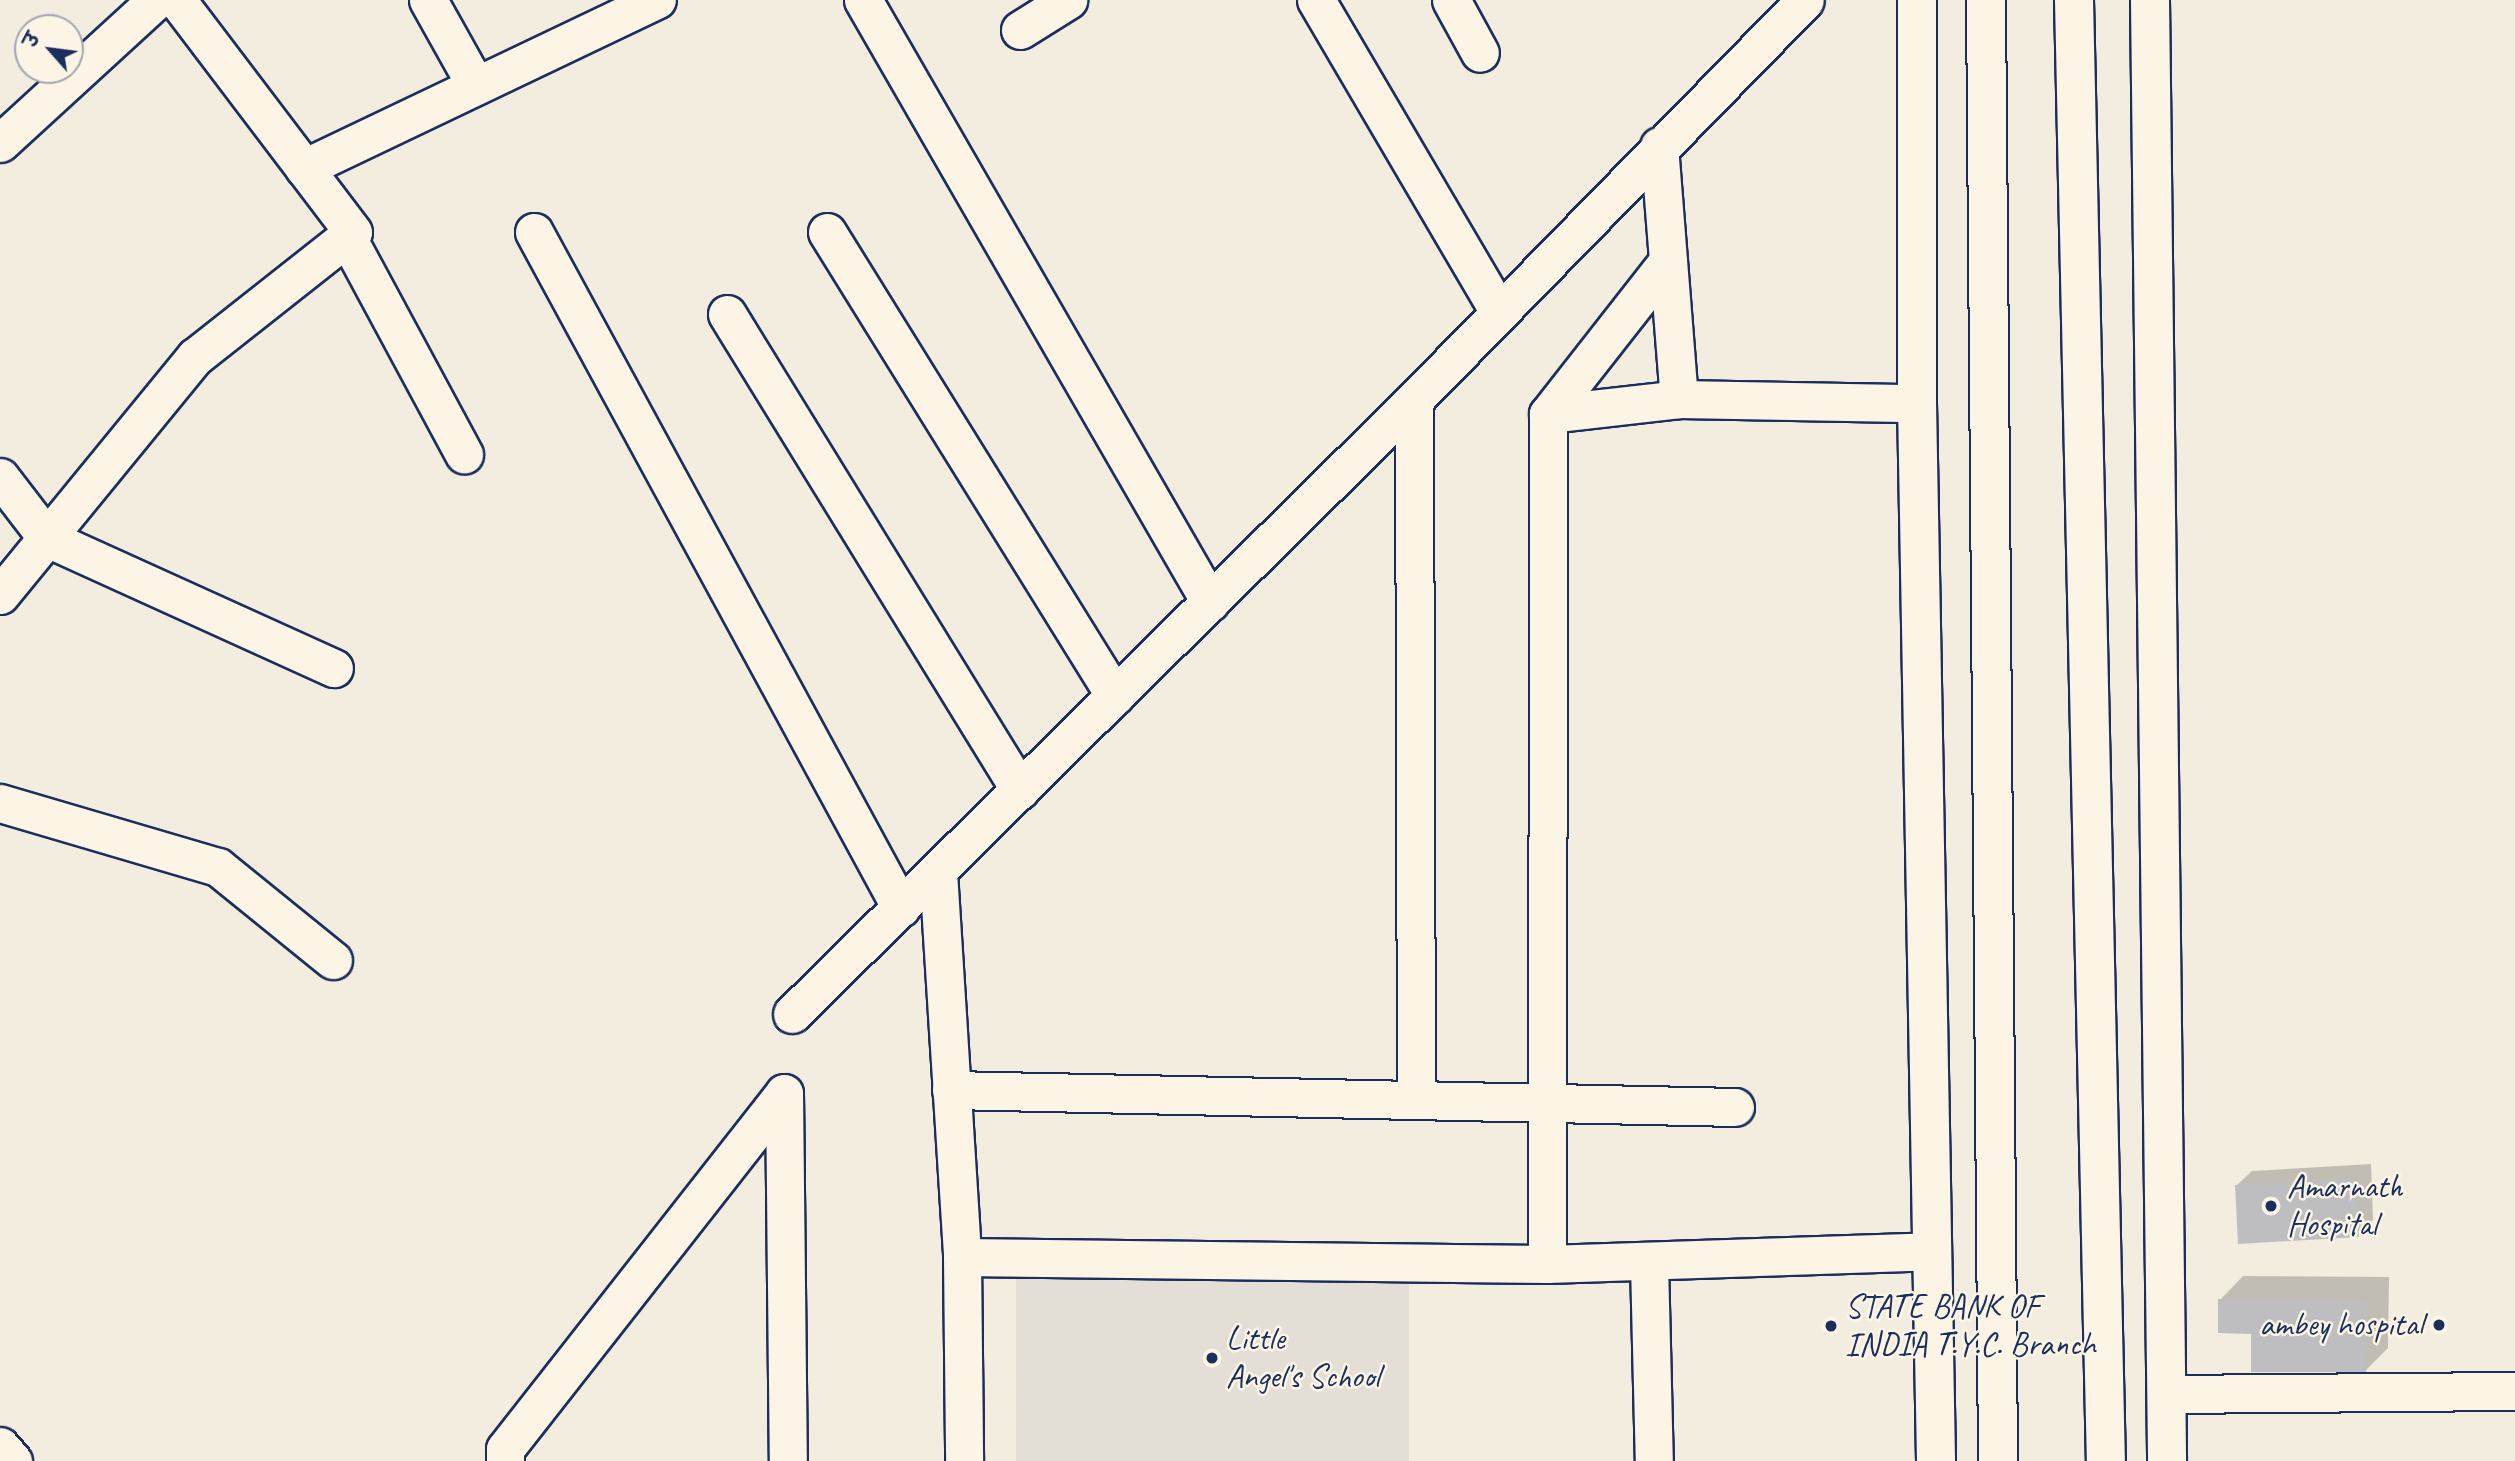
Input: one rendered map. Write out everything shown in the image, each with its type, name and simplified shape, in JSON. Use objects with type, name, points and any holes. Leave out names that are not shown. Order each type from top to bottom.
[{"type":"main road","points":[[1917,0],[1917,402],[1936,1461]]},
{"type":"main road","points":[[1986,0],[1998,1461]]},
{"type":"main road","points":[[2074,0],[2106,1461]]},
{"type":"main road","points":[[2150,0],[2167,1461]]},
{"type":"street","points":[[0,143],[156,0]]},
{"type":"street","points":[[0,595],[195,357],[352,232],[177,0]]},
{"type":"street","points":[[428,0],[476,86]]},
{"type":"street","points":[[304,168],[657,0]]},
{"type":"street","points":[[863,0],[1210,602]]},
{"type":"street","points":[[1020,30],[1068,0]]},
{"type":"street","points":[[1316,0],[1499,312]]},
{"type":"street","points":[[1451,0],[1480,53]]},
{"type":"street","points":[[792,1014],[1413,400],[1658,146],[1805,0]]},
{"type":"street","points":[[1658,146],[1679,398]]},
{"type":"street","points":[[534,232],[901,908]]},
{"type":"street","points":[[827,232],[1115,696]]},
{"type":"street","points":[[347,237],[464,454]]},
{"type":"street","points":[[1547,1264],[1550,1103],[1548,414],[1668,261]]},
{"type":"street","points":[[727,314],[1020,790]]},
{"type":"street","points":[[1548,414],[1679,398],[1917,402]]},
{"type":"street","points":[[1413,400],[1416,1100]]},
{"type":"street","points":[[0,477],[47,538],[334,668]]},
{"type":"street","points":[[0,803],[218,867],[333,960]]},
{"type":"street","points":[[938,872],[962,1257],[964,1461]]},
{"type":"street","points":[[951,1090],[1735,1107]]},
{"type":"street","points":[[505,1461],[505,1449],[784,1093],[788,1461]]},
{"type":"street","points":[[962,1257],[1547,1264],[1649,1263],[1931,1251]]},
{"type":"street","points":[[1649,1263],[1654,1461]]},
{"type":"street","points":[[2167,1394],[2515,1391]]},
{"type":"street","points":[[0,1446],[13,1461]]},
{"type":"shaded area","name":"Little Angel's School","points":[[1016,1253],[1409,1255],[1409,1461],[1016,1461]]},
{"type":"building","points":[[2356,1178],[2359,1237],[2238,1244],[2235,1185]]},
{"type":"building","points":[[2218,1299],[2367,1300],[2366,1372],[2251,1372],[2251,1334],[2218,1333]]},
{"type":"place","name":"Amarnath Hospital","points":[[2271,1206]]},
{"type":"place","name":"ambey hospital","points":[[2439,1325]]},
{"type":"place","name":"STATE BANK OF INDIA T.Y.C. Branch","points":[[1831,1326]]},
{"type":"place","name":"Little Angel's School","points":[[1212,1358]]}]
